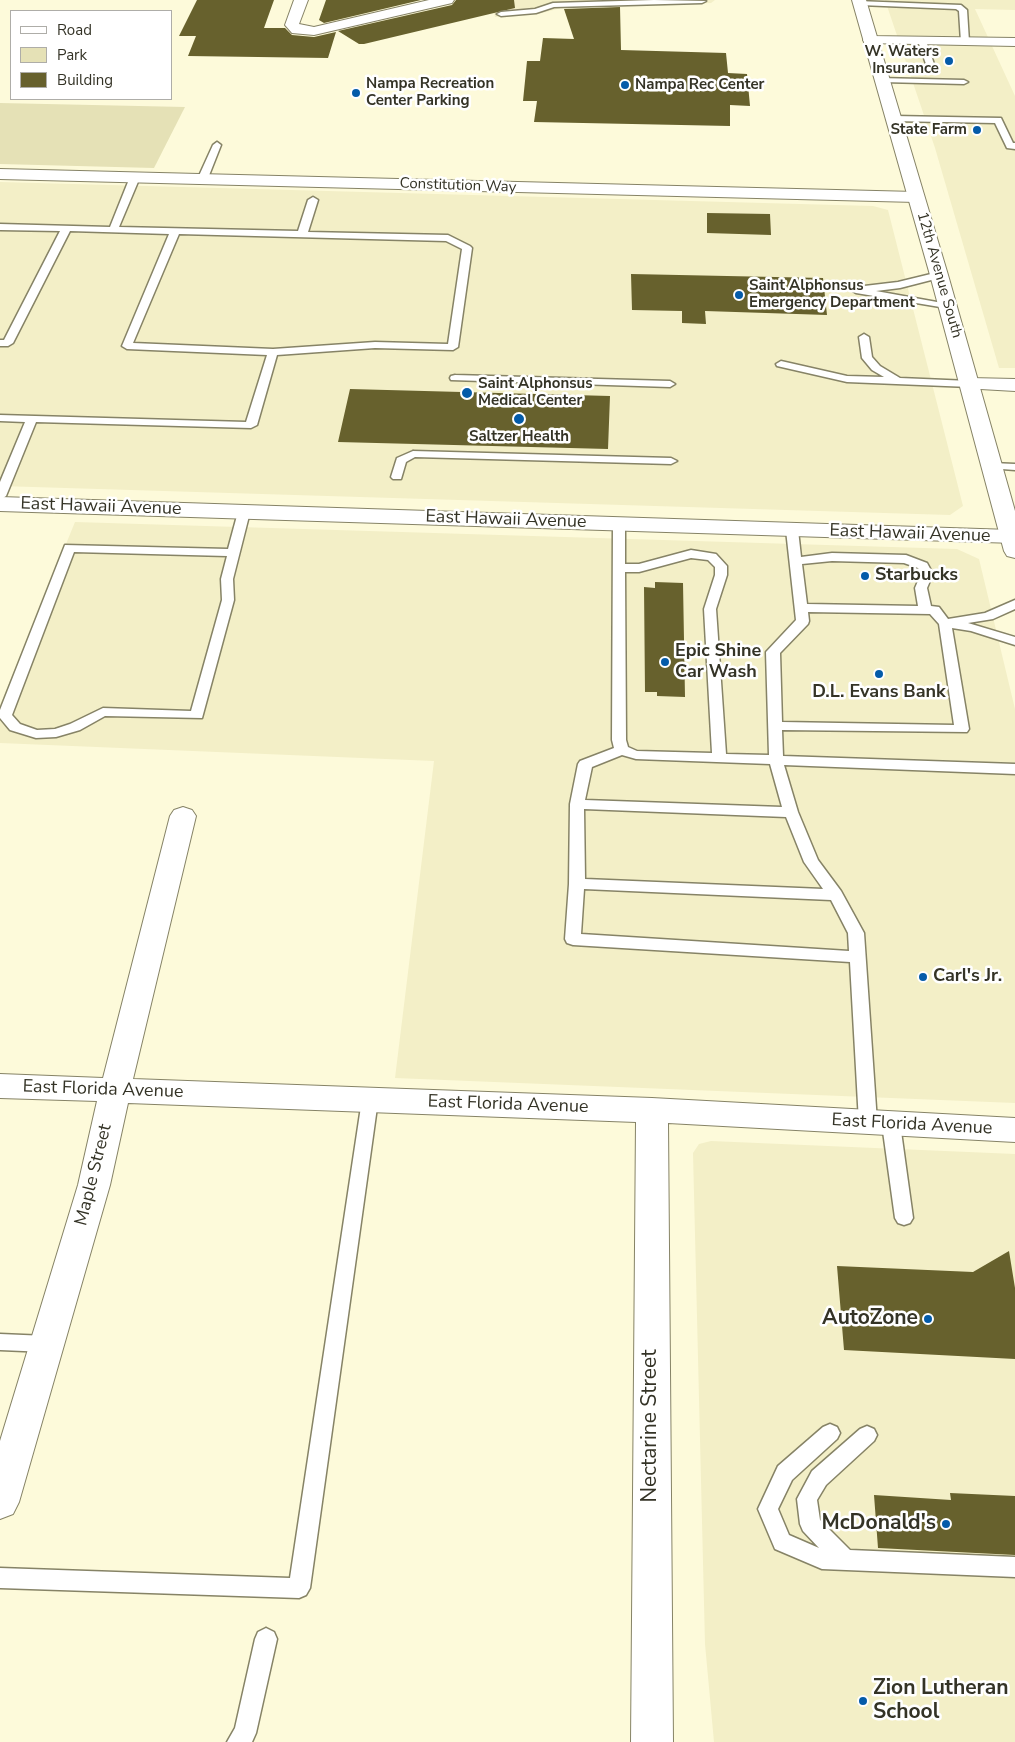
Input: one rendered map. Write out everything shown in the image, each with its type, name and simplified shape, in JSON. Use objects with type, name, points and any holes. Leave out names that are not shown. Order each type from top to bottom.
[{"type":"street","points":[[301,0],[292,25],[297,30],[314,31],[447,0]]},
{"type":"street","name":"12th Avenue South","points":[[859,2],[939,275],[992,466],[1008,503],[1013,544]]},
{"type":"street","points":[[870,40],[1015,42]]},
{"type":"street","name":"Constitution Way","points":[[0,174],[916,197]]},
{"type":"street","points":[[970,384],[1015,385]]},
{"type":"street","name":"East Hawaii Avenue","points":[[0,504],[792,530],[1013,544]]},
{"type":"street","name":"Maple Street","points":[[0,1502],[94,1185],[115,1090],[184,816]]},
{"type":"street","name":"East Florida Avenue","points":[[0,1086],[652,1110],[1015,1130]]},
{"type":"street","name":"Nectarine Street","points":[[652,1110],[652,1742]]},
{"type":"lane","points":[[501,14],[536,11],[553,5],[638,1],[702,1]]},
{"type":"lane","points":[[859,2],[958,7],[963,10],[965,42]]},
{"type":"lane","points":[[922,41],[930,64]]},
{"type":"lane","points":[[882,80],[964,82]]},
{"type":"lane","points":[[894,119],[998,120],[1012,146]]},
{"type":"lane","points":[[203,178],[217,145]]},
{"type":"lane","points":[[113,230],[135,177]]},
{"type":"lane","points":[[302,234],[314,200]]},
{"type":"lane","points":[[0,227],[66,229],[174,231],[302,234],[448,238],[467,248],[453,347],[376,345],[274,352],[127,346],[174,231]]},
{"type":"lane","points":[[0,343],[8,343],[66,229]]},
{"type":"lane","points":[[939,275],[913,280],[900,285],[856,290],[948,307]]},
{"type":"lane","points":[[864,338],[868,358],[876,368],[898,381]]},
{"type":"lane","points":[[0,418],[251,425],[274,352]]},
{"type":"lane","points":[[781,364],[847,379],[970,384]]},
{"type":"lane","points":[[454,378],[670,384]]},
{"type":"lane","points":[[0,496],[32,419]]},
{"type":"lane","points":[[397,477],[401,460],[413,454],[671,461]]},
{"type":"lane","points":[[992,466],[1015,467]]},
{"type":"lane","points":[[234,553],[69,548],[6,715],[15,727],[36,734],[56,733],[75,727],[103,712],[197,716],[228,600],[227,579],[234,553],[244,512]]},
{"type":"lane","points":[[620,524],[619,740],[622,750]]},
{"type":"lane","points":[[792,530],[803,621],[773,652],[776,761],[791,812],[812,862],[836,895],[856,933],[880,1123],[904,1218]]},
{"type":"lane","points":[[619,568],[639,568],[691,554],[712,557],[721,566],[721,575],[710,609],[719,758]]},
{"type":"lane","points":[[796,561],[832,558],[906,559],[923,566],[927,574],[921,588],[925,610]]},
{"type":"lane","points":[[945,623],[988,616],[1015,604]]},
{"type":"lane","points":[[775,726],[962,728],[945,623],[934,610],[802,608]]},
{"type":"lane","points":[[945,623],[973,628],[1015,642]]},
{"type":"lane","points":[[858,957],[573,939],[577,804],[585,764],[622,750],[636,755],[1015,768]]},
{"type":"lane","points":[[577,804],[791,812]]},
{"type":"lane","points":[[576,884],[836,895]]},
{"type":"lane","points":[[0,1578],[299,1588],[370,1100]]},
{"type":"lane","points":[[0,1342],[47,1344]]},
{"type":"lane","points":[[830,1433],[785,1473],[768,1509],[782,1542],[822,1559],[1015,1567]]},
{"type":"lane","points":[[845,1560],[810,1524],[807,1499],[819,1478],[867,1435]]},
{"type":"lane","points":[[238,1742],[244,1733],[266,1638]]},
{"type":"shaded area","points":[[491,0],[715,0],[711,3],[561,8],[542,13],[495,17]]},
{"type":"shaded area","points":[[885,0],[1015,0],[1015,10],[975,9],[1015,96],[1015,368],[999,368],[935,148]]},
{"type":"shaded area","name":"Saint Alphonsus Medical Center","points":[[0,182],[873,206],[888,210],[963,506],[950,515],[0,486]]},
{"type":"shaded area","points":[[75,522],[957,549],[979,559],[1015,709],[1015,1103],[395,1078],[434,761],[0,743],[0,705]]},
{"type":"shaded area","points":[[711,1141],[1015,1154],[1015,1742],[714,1742],[705,1644],[693,1153],[699,1144]]},
{"type":"green space","points":[[0,103],[185,107],[154,168],[0,164]]},
{"type":"building","points":[[197,0],[274,0],[264,28],[285,28],[292,35],[314,37],[336,32],[328,58],[188,56],[196,36],[179,36]]},
{"type":"building","points":[[326,0],[421,0],[324,23],[319,20]]},
{"type":"building","points":[[456,0],[514,0],[515,8],[364,44],[359,44],[338,31],[452,5]]},
{"type":"building","name":"Nampa Rec Center","points":[[620,7],[621,50],[726,53],[728,73],[747,74],[750,106],[730,105],[730,126],[534,122],[537,101],[523,101],[527,61],[540,61],[543,38],[574,39],[564,9]]},
{"type":"building","points":[[707,213],[770,214],[771,235],[707,233]]},
{"type":"building","name":"Saint Alphonsus Emergency Department","points":[[631,274],[823,278],[827,315],[705,311],[706,324],[682,323],[682,311],[632,310]]},
{"type":"building","points":[[350,389],[610,396],[608,449],[338,442]]},
{"type":"building","name":"Epic Shine Car Wash","points":[[655,582],[683,583],[685,697],[657,696],[657,692],[645,692],[644,587],[655,588]]},
{"type":"building","name":"AutoZone","points":[[1009,1251],[1015,1288],[1015,1359],[844,1350],[837,1266],[973,1272]]},
{"type":"building","name":"McDonald's","points":[[950,1493],[1015,1496],[1015,1555],[878,1548],[874,1495],[951,1500]]},
{"type":"place","name":"W. Waters Insurance","points":[[949,61]]},
{"type":"place","name":"Nampa Rec Center","points":[[625,85]]},
{"type":"place","name":"Nampa Recreation Center Parking","points":[[356,93]]},
{"type":"place","name":"State Farm","points":[[977,130]]},
{"type":"place","name":"Saint Alphonsus Emergency Department","points":[[739,295]]},
{"type":"place","name":"Saint Alphonsus Medical Center","points":[[467,393]]},
{"type":"place","name":"Saltzer Health","points":[[519,419]]},
{"type":"place","name":"Starbucks","points":[[865,576]]},
{"type":"place","name":"Epic Shine Car Wash","points":[[665,662]]},
{"type":"place","name":"D.L. Evans Bank","points":[[879,674]]},
{"type":"place","name":"Carl's Jr.","points":[[923,977]]},
{"type":"place","name":"AutoZone","points":[[928,1319]]},
{"type":"place","name":"McDonald's","points":[[946,1524]]},
{"type":"place","name":"Zion Lutheran School","points":[[863,1701]]}]
